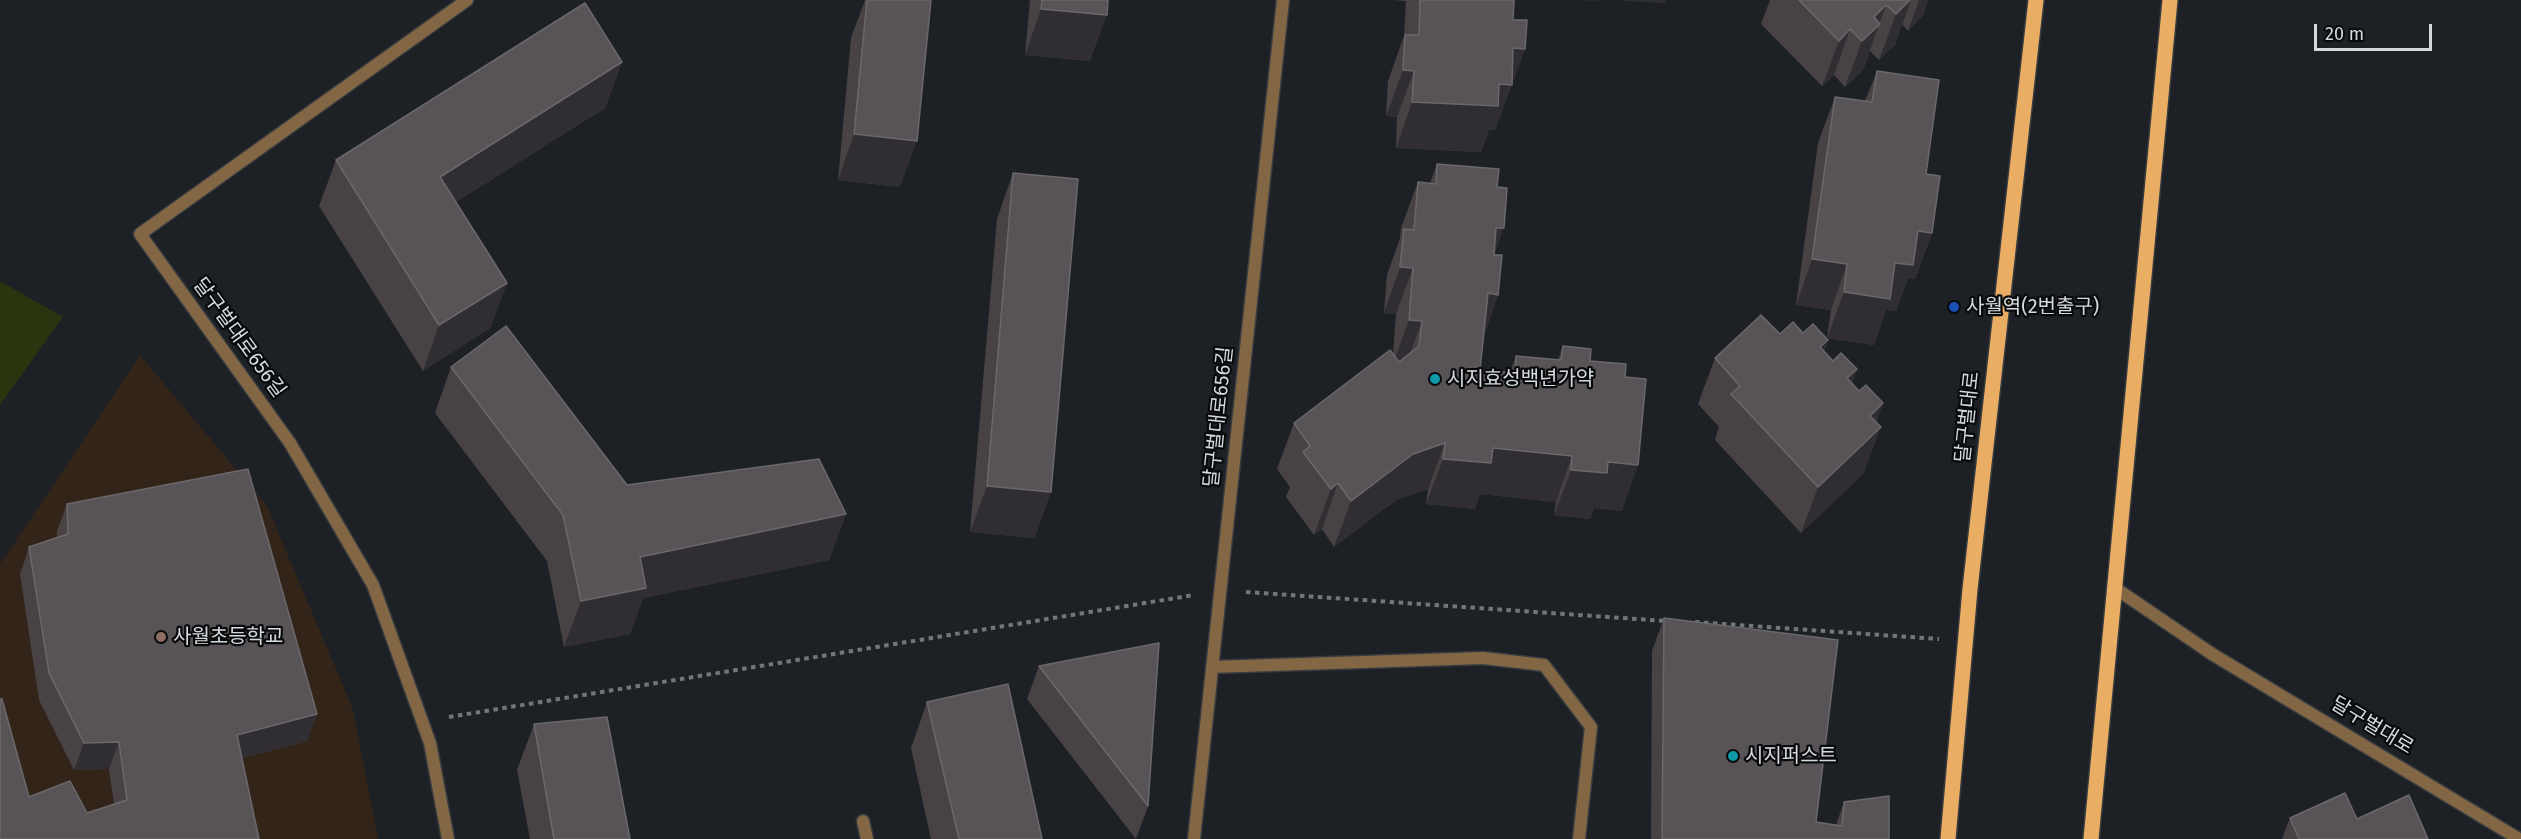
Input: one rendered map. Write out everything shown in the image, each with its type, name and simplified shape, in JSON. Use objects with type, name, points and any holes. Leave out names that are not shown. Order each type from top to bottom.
[{"type":"main road","name":"달구벌대로","points":[[1948,839],[1970,589],[2036,0]]},
{"type":"main road","points":[[2091,839],[2170,0]]},
{"type":"street","name":"달구벌대로656길","points":[[448,839],[430,743],[373,585],[291,443],[140,234],[467,0]]},
{"type":"street","name":"달구벌대로656길","points":[[1194,839],[1283,0]]},
{"type":"street","name":"달구벌대로","points":[[2115,588],[2212,654],[2519,839]]},
{"type":"street","points":[[1212,667],[1484,658],[1544,665],[1591,727],[1579,839]]},
{"type":"street","points":[[863,821],[867,839]]},
{"type":"shaded area","name":"사월초등학교","points":[[140,355],[267,506],[353,709],[378,839],[0,839],[0,564]]},
{"type":"green space","points":[[0,281],[63,317],[0,405]]},
{"type":"building","points":[[867,0],[931,0],[917,141],[854,134]]},
{"type":"building","points":[[1042,0],[1108,0],[1107,15],[1041,9]]},
{"type":"building","points":[[1420,0],[1514,0],[1513,20],[1527,20],[1525,49],[1513,48],[1512,85],[1499,84],[1498,106],[1412,102],[1414,71],[1403,70],[1405,35],[1419,35]]},
{"type":"building","points":[[1799,0],[1910,0],[1896,14],[1886,5],[1874,17],[1880,24],[1862,41],[1850,29],[1839,41]]},
{"type":"building","points":[[585,3],[622,62],[440,177],[507,283],[439,325],[336,160]]},
{"type":"building","points":[[1877,71],[1939,80],[1926,174],[1940,176],[1932,233],[1918,231],[1913,265],[1895,263],[1890,299],[1844,292],[1847,264],[1812,259],[1835,97],[1872,102]]},
{"type":"building","name":"시지효성백년가약","points":[[1437,164],[1499,169],[1497,187],[1507,188],[1504,228],[1496,228],[1494,255],[1502,255],[1498,295],[1488,293],[1480,370],[1515,373],[1516,356],[1561,360],[1563,346],[1591,349],[1590,361],[1626,364],[1625,377],[1646,379],[1638,465],[1608,462],[1607,473],[1571,470],[1572,456],[1493,448],[1491,463],[1443,459],[1445,443],[1413,454],[1351,501],[1338,483],[1331,489],[1303,452],[1310,446],[1294,423],[1390,350],[1399,362],[1419,346],[1422,321],[1409,320],[1413,268],[1400,267],[1404,229],[1414,230],[1418,182],[1436,184]]},
{"type":"building","points":[[1013,173],[1078,179],[1051,492],[987,486]]},
{"type":"building","points":[[1761,315],[1780,334],[1793,322],[1803,333],[1813,324],[1828,340],[1820,347],[1833,361],[1841,353],[1857,369],[1847,378],[1859,391],[1866,385],[1883,403],[1870,416],[1881,427],[1818,487],[1731,394],[1740,386],[1715,358]]},
{"type":"building","points":[[506,326],[627,485],[819,459],[846,514],[640,557],[646,588],[581,601],[563,515],[451,367]]},
{"type":"building","name":"사월초등학교","points":[[248,469],[317,714],[237,735],[259,839],[0,839],[0,699],[2,699],[29,797],[70,781],[87,813],[127,800],[119,742],[84,743],[49,673],[29,547],[68,534],[67,504]]},
{"type":"building","name":"시지퍼스트","points":[[1664,618],[1838,640],[1816,822],[1842,826],[1844,802],[1889,796],[1889,839],[1662,839]]},
{"type":"building","points":[[1159,643],[1148,806],[1039,666]]},
{"type":"building","points":[[1008,684],[1042,839],[959,839],[927,702]]},
{"type":"building","points":[[607,717],[630,839],[554,839],[534,724]]},
{"type":"building","points":[[2345,793],[2357,819],[2409,795],[2428,839],[2299,839],[2290,818]]},
{"type":"place","name":"사월역(2번출구)","points":[[1954,307]]},
{"type":"place","name":"시지효성백년가약","points":[[1435,379]]},
{"type":"place","name":"사월초등학교","points":[[161,637]]},
{"type":"place","name":"시지퍼스트","points":[[1733,756]]}]
